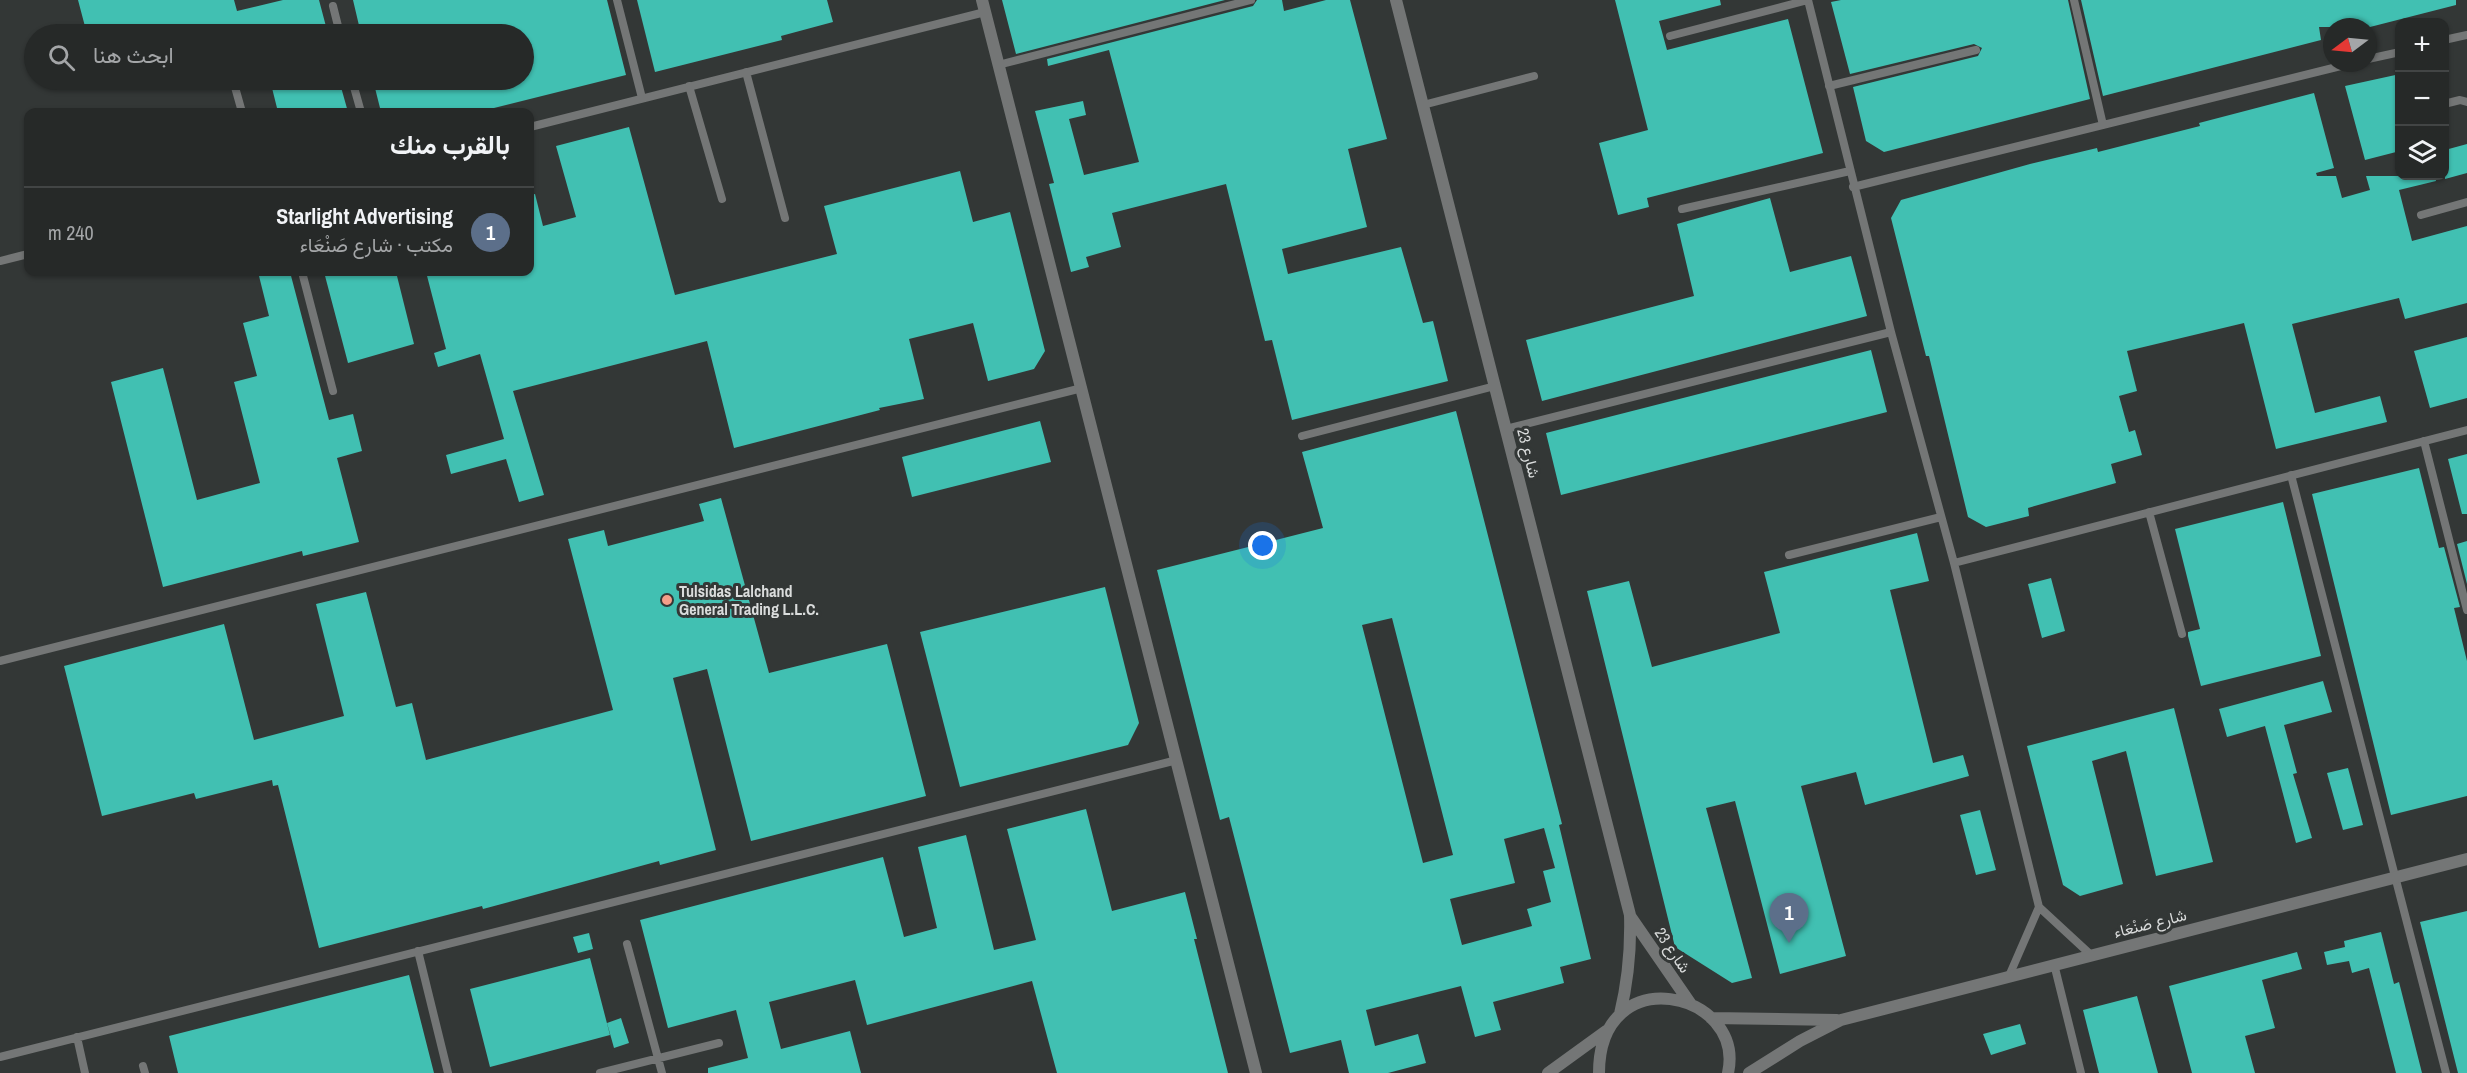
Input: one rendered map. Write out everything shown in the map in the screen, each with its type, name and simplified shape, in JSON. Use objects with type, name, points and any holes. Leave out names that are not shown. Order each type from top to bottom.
[{"type":"street","name":"شارع 23","points":[[1396,0],[1630,915],[1631,948],[1628,982],[1620,1014]]},
{"type":"street","points":[[983,6],[1256,1073]]},
{"type":"street","name":"شارع صَنْعَاء","points":[[1749,1073],[1800,1041],[1841,1020],[2467,859]]},
{"type":"street","name":"شارع 23","points":[[1630,915],[1690,1003]]},
{"type":"street","points":[[1548,1073],[1606,1030],[1620,1014],[1635,1004],[1653,998],[1672,998],[1690,1003],[1711,1018],[1725,1040],[1730,1065],[1728,1073]]},
{"type":"street","name":"شارع صَنْعَاء","points":[[1711,1018],[1841,1020]]},
{"type":"street","points":[[1599,1073],[1599,1051],[1606,1030]]},
{"type":"lane","points":[[617,0],[642,99]]},
{"type":"lane","points":[[998,65],[1251,0]]},
{"type":"lane","points":[[1670,36],[1808,0],[1853,187],[1954,563],[2039,907],[2091,955]]},
{"type":"lane","points":[[2074,0],[2103,125]]},
{"type":"lane","points":[[333,6],[338,24]]},
{"type":"lane","points":[[534,126],[746,72],[983,6]]},
{"type":"lane","points":[[2449,39],[2467,35]]},
{"type":"lane","points":[[1829,86],[1976,50]]},
{"type":"lane","points":[[2377,57],[2395,53]]},
{"type":"lane","points":[[1853,187],[2323,70]]},
{"type":"lane","points":[[746,72],[785,218]]},
{"type":"lane","points":[[1423,105],[1534,76]]},
{"type":"lane","points":[[689,86],[722,199]]},
{"type":"lane","points":[[236,90],[241,108]]},
{"type":"lane","points":[[355,90],[360,108]]},
{"type":"lane","points":[[2449,103],[2460,100],[2467,102]]},
{"type":"lane","points":[[1682,209],[1850,171]]},
{"type":"lane","points":[[2421,215],[2467,202]]},
{"type":"lane","points":[[0,261],[24,255]]},
{"type":"lane","points":[[303,276],[333,391]]},
{"type":"lane","points":[[1506,429],[1891,332]]},
{"type":"lane","points":[[1302,436],[1495,386]]},
{"type":"lane","points":[[0,661],[1082,387]]},
{"type":"lane","points":[[1954,563],[2467,430]]},
{"type":"lane","points":[[2424,441],[2467,610]]},
{"type":"lane","points":[[2291,475],[2446,1073]]},
{"type":"lane","points":[[2149,512],[2182,634]]},
{"type":"lane","points":[[1790,555],[1941,517]]},
{"type":"lane","points":[[0,1057],[1177,760]]},
{"type":"lane","points":[[2009,976],[2039,907]]},
{"type":"lane","points":[[627,944],[662,1073]]},
{"type":"lane","points":[[418,951],[448,1073]]},
{"type":"lane","points":[[2054,964],[2081,1073]]},
{"type":"lane","points":[[77,1037],[85,1073]]},
{"type":"lane","points":[[600,1073],[719,1043]]},
{"type":"building","points":[[78,0],[234,0],[237,11],[283,0],[319,0],[325,24],[84,24]]},
{"type":"building","points":[[353,0],[607,0],[626,75],[494,108],[380,108],[376,90],[534,90],[534,24],[359,24]]},
{"type":"building","points":[[637,0],[827,0],[833,22],[781,36],[782,40],[655,72]]},
{"type":"building","points":[[1002,0],[1225,0],[1016,54]]},
{"type":"building","points":[[1257,0],[1282,0],[1284,11],[1326,0],[1350,0],[1387,139],[1348,149],[1367,227],[1282,249],[1288,274],[1401,247],[1423,323],[1433,321],[1448,381],[1292,420],[1272,340],[1265,341],[1226,184],[1112,213],[1121,247],[1086,257],[1089,267],[1071,272],[1049,184],[1054,183],[1035,111],[1083,101],[1086,115],[1069,119],[1084,175],[1139,162],[1109,50],[1048,66],[1047,59],[1253,6]]},
{"type":"building","points":[[1615,0],[1720,0],[1721,5],[1659,21],[1667,50],[1788,19],[1823,153],[1647,198],[1649,207],[1618,215],[1599,143],[1648,130]]},
{"type":"building","points":[[1841,0],[2068,0],[2090,99],[1884,152],[1866,141],[1853,87],[1978,56],[1982,48],[1974,44],[1850,74],[1831,2]]},
{"type":"building","points":[[2081,0],[2456,0],[2456,5],[2405,18],[2395,18],[2395,21],[2377,25],[2377,18],[2323,18],[2323,27],[2319,27],[2321,40],[2103,96]]},
{"type":"building","points":[[2395,75],[2395,152],[2365,160],[2345,86]]},
{"type":"building","points":[[272,90],[342,90],[347,108],[277,108]]},
{"type":"building","points":[[2314,93],[2334,168],[2316,173],[2317,176],[2336,176],[2342,198],[2370,190],[2366,176],[2395,176],[2395,180],[2436,180],[2399,190],[2412,241],[2467,226],[2467,303],[2405,319],[2399,298],[2292,324],[2315,413],[2380,396],[2387,422],[2276,449],[2244,323],[2127,351],[2137,391],[2119,396],[2129,432],[2135,430],[2142,455],[2111,464],[2116,483],[2028,508],[2029,516],[1986,527],[1968,517],[1929,356],[1926,356],[1891,218],[1901,200],[2030,164],[2097,148],[2098,152],[2200,126],[2199,123]]},
{"type":"building","points":[[629,127],[675,295],[837,254],[824,206],[960,171],[973,222],[1010,212],[1045,351],[1034,369],[988,381],[973,323],[909,339],[924,399],[879,408],[880,410],[734,448],[707,341],[513,391],[544,495],[519,502],[506,459],[451,474],[446,455],[504,439],[480,354],[438,367],[434,353],[446,349],[427,276],[534,276],[534,194],[543,226],[576,217],[556,146]]},
{"type":"building","points":[[2467,144],[2467,173],[2449,178],[2449,149]]},
{"type":"building","points":[[1770,198],[1790,272],[1851,256],[1867,316],[1542,401],[1526,340],[1694,296],[1677,224]]},
{"type":"building","points":[[259,276],[291,276],[329,420],[353,414],[362,451],[337,458],[359,542],[303,556],[302,551],[163,587],[111,382],[163,368],[197,500],[260,483],[234,382],[257,376],[243,323],[269,316]]},
{"type":"building","points":[[325,276],[397,276],[414,344],[348,363]]},
{"type":"building","points":[[2467,337],[2467,398],[2430,408],[2414,351]]},
{"type":"building","points":[[1871,350],[1887,412],[1561,495],[1546,433]]},
{"type":"building","points":[[1456,411],[1562,824],[1559,825],[1591,959],[1560,967],[1564,983],[1493,1002],[1501,1030],[1475,1037],[1461,986],[1366,1010],[1375,1046],[1418,1034],[1426,1063],[1388,1073],[1349,1073],[1341,1040],[1290,1053],[1229,817],[1220,820],[1157,570],[1323,528],[1302,452]],"holes":[[[1392,618],[1453,855],[1423,863],[1362,625]],[[1544,828],[1555,868],[1543,871],[1551,902],[1527,909],[1532,926],[1462,945],[1450,899],[1515,883],[1504,839]]]},
{"type":"building","points":[[1040,421],[1051,462],[912,497],[902,457]]},
{"type":"building","points":[[2467,454],[2467,514],[2462,514],[2448,459]]},
{"type":"building","points":[[2419,468],[2439,548],[2444,547],[2460,607],[2454,608],[2467,661],[2467,796],[2391,815],[2312,494]]},
{"type":"building","points":[[721,498],[769,673],[887,644],[926,796],[751,841],[707,669],[673,678],[716,850],[660,865],[659,861],[483,909],[482,906],[319,948],[278,785],[273,786],[272,780],[196,799],[194,793],[102,816],[64,666],[224,624],[254,740],[344,716],[316,604],[366,592],[396,707],[412,703],[426,760],[613,710],[568,539],[604,530],[608,546],[704,521],[699,504]]},
{"type":"building","points":[[2283,502],[2321,656],[2201,686],[2188,636],[2188,632],[2200,629],[2175,529]]},
{"type":"building","points":[[1917,533],[1929,581],[1890,590],[1933,763],[1963,755],[1969,776],[1865,805],[1856,772],[1801,786],[1846,956],[1780,974],[1735,801],[1706,808],[1752,978],[1732,983],[1675,947],[1587,591],[1629,581],[1652,667],[1780,633],[1764,572]]},
{"type":"building","points":[[2467,541],[2467,584],[2457,544]]},
{"type":"building","points":[[2051,578],[2065,631],[2042,638],[2028,584]]},
{"type":"building","points":[[1105,587],[1139,723],[1128,745],[960,787],[920,632]]},
{"type":"building","points":[[2323,681],[2332,712],[2284,725],[2297,773],[2293,774],[2312,838],[2296,843],[2265,726],[2227,737],[2219,709]]},
{"type":"building","points":[[2174,708],[2213,862],[2156,876],[2126,751],[2092,761],[2123,884],[2080,896],[2063,885],[2027,746]]},
{"type":"building","points":[[2348,768],[2363,825],[2343,830],[2327,773]]},
{"type":"building","points":[[1086,809],[1112,911],[1185,892],[1197,939],[1194,939],[1228,1073],[1057,1073],[1032,981],[867,1025],[855,980],[769,1002],[781,1049],[850,1031],[861,1073],[708,1073],[708,1068],[748,1058],[736,1010],[668,1028],[640,920],[883,857],[904,937],[937,928],[918,847],[966,835],[994,950],[1036,940],[1007,829]]},
{"type":"building","points":[[1980,810],[1996,870],[1976,875],[1960,815]]},
{"type":"building","points":[[2467,911],[2467,1073],[2458,1073],[2420,922]]},
{"type":"building","points":[[2381,932],[2394,984],[2399,982],[2422,1073],[2396,1073],[2369,968],[2352,973],[2349,961],[2327,965],[2324,952],[2345,947],[2344,941]]},
{"type":"building","points":[[589,933],[593,949],[578,953],[573,937]]},
{"type":"building","points":[[2297,952],[2302,969],[2262,980],[2275,1028],[2245,1036],[2255,1073],[2192,1073],[2169,986]]},
{"type":"building","points":[[590,958],[610,1035],[490,1067],[470,989]]},
{"type":"building","points":[[409,975],[434,1073],[178,1073],[169,1036]]},
{"type":"building","points":[[2137,996],[2158,1073],[2099,1073],[2083,1010]]},
{"type":"building","points":[[621,1018],[629,1043],[614,1048],[607,1023]]},
{"type":"building","points":[[2020,1024],[2026,1044],[1991,1055],[1983,1034]]},
{"type":"place","name":"Tulsidas Lalchand General Trading L.L.C.","points":[[667,600]]},
{"type":"place","name":"Starlight Advertising","points":[[1789,943]]}]
